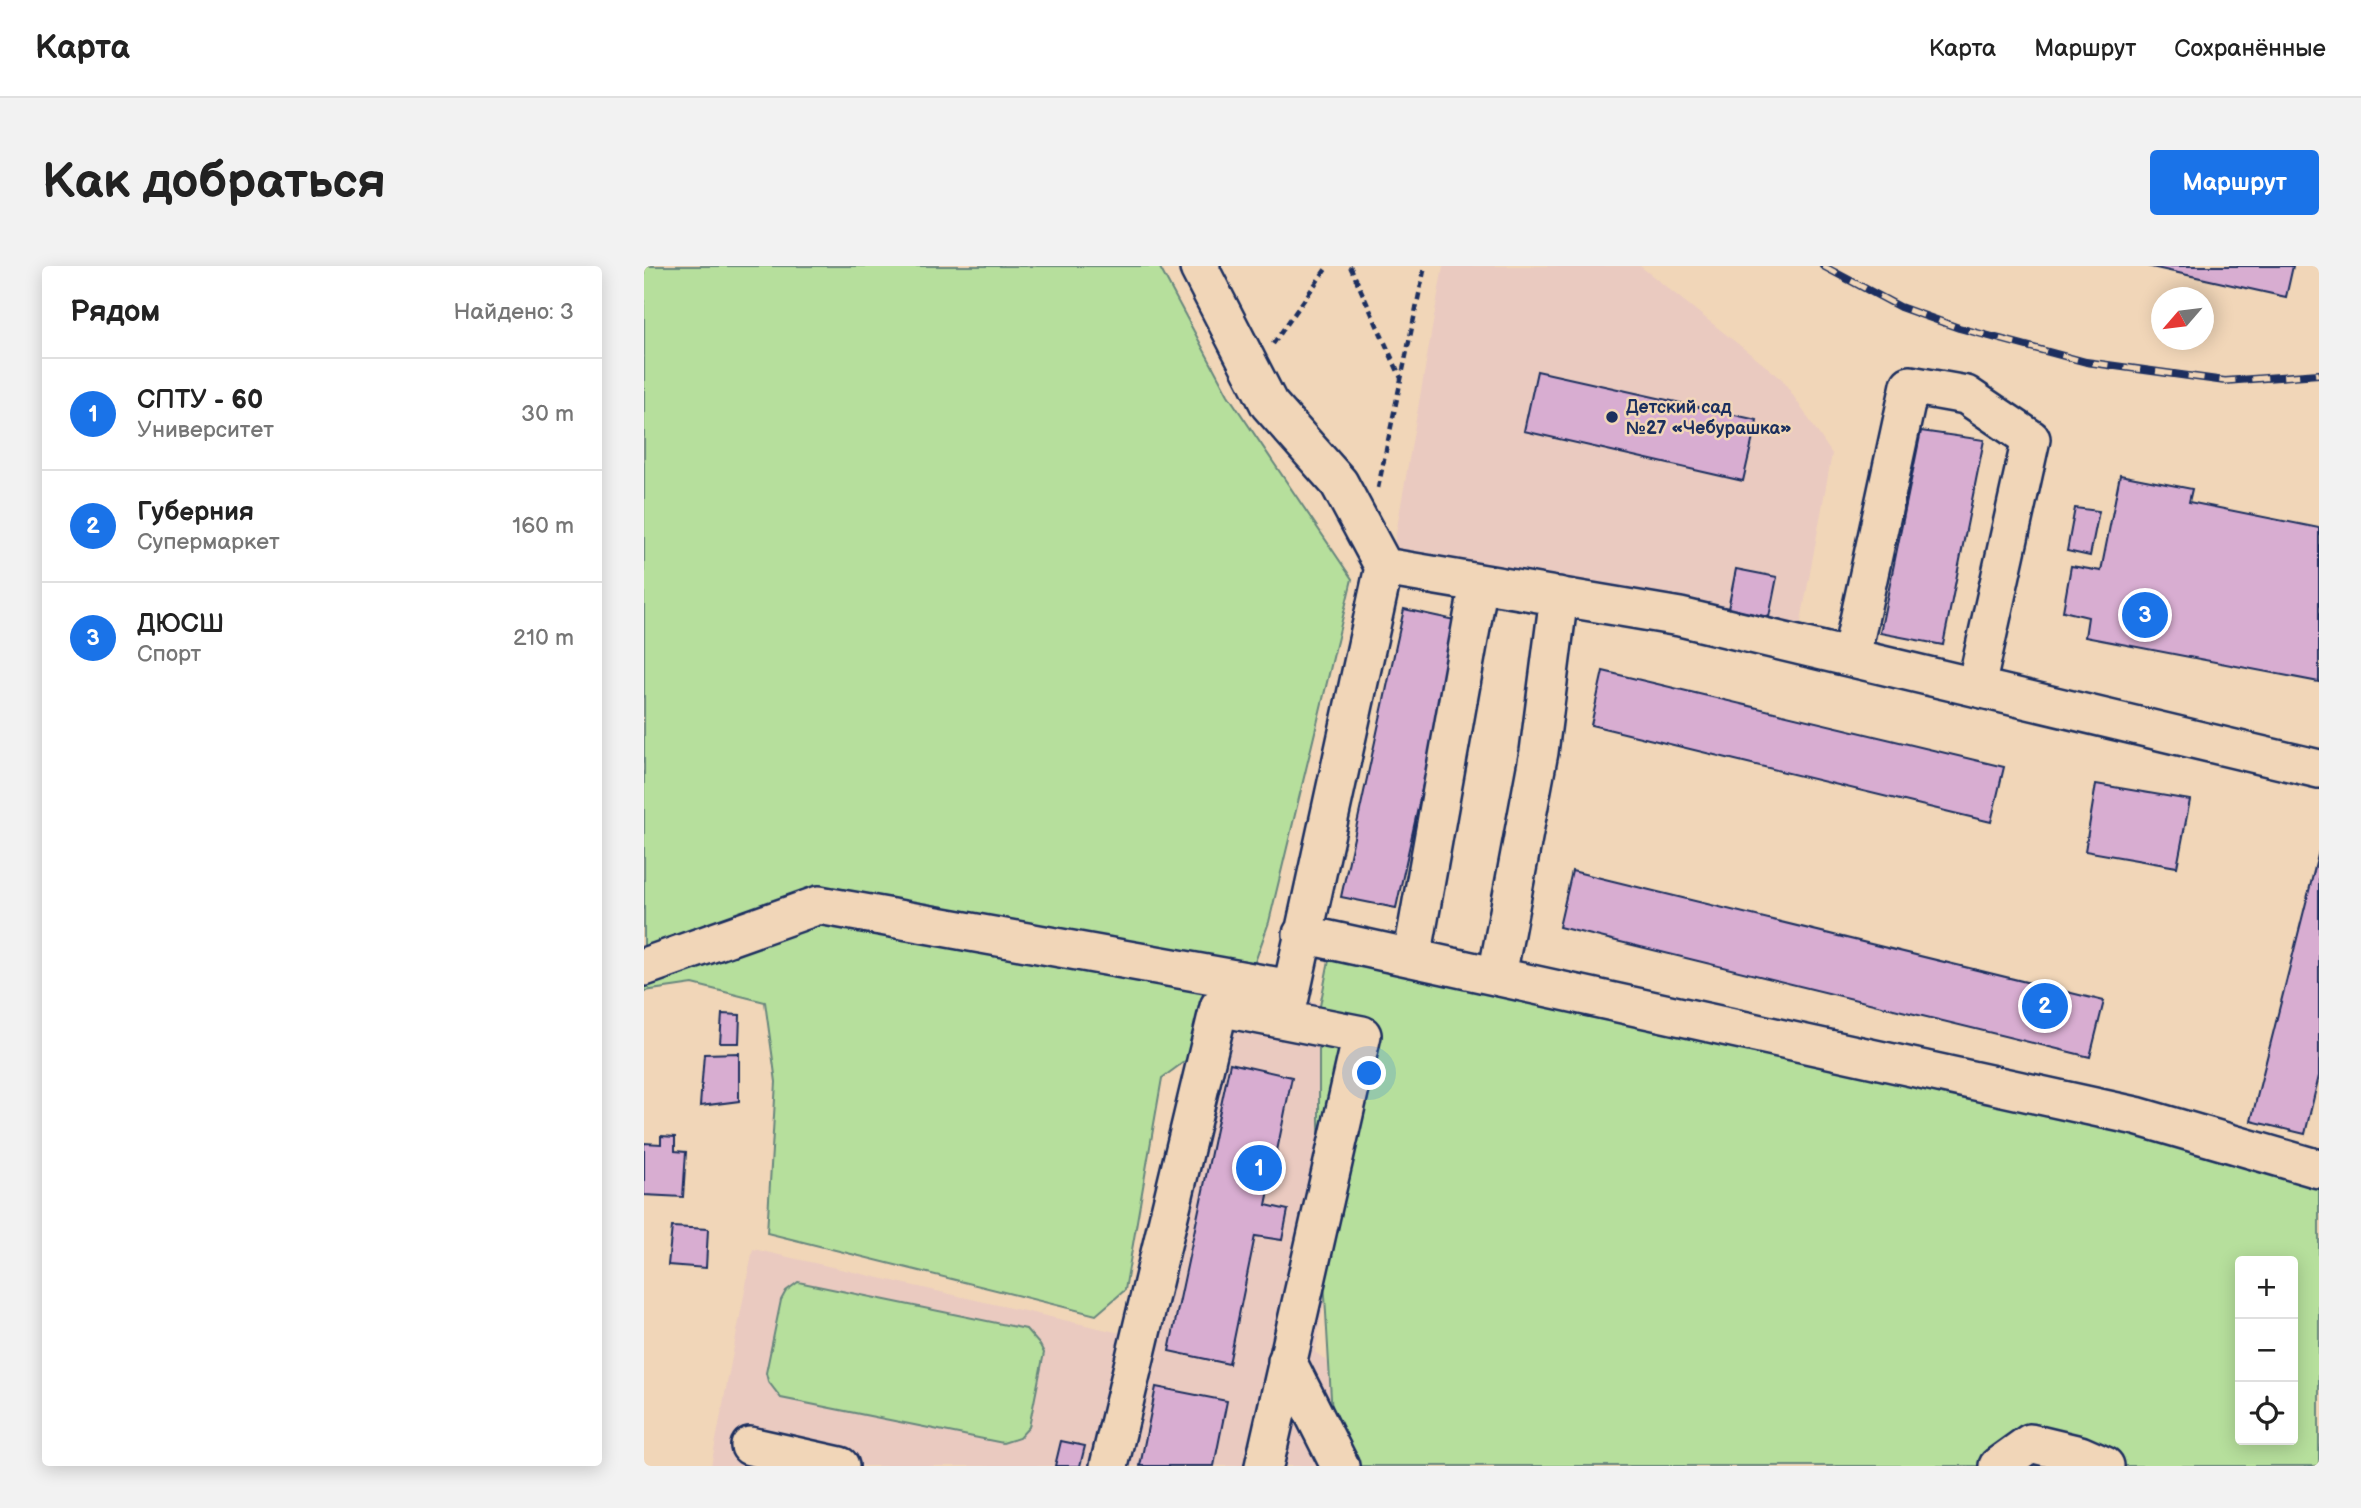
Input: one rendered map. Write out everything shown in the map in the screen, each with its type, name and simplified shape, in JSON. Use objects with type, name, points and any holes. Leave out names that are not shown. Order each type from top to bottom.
[{"type":"lane","points":[[1199,267],[1269,404],[1339,483],[1376,552],[1288,1004]]},
{"type":"lane","points":[[1851,657],[1910,385],[1966,396],[2031,439],[1976,687]]},
{"type":"lane","points":[[1376,552],[1479,583],[1680,617],[2319,769]]},
{"type":"lane","points":[[1412,958],[1479,583]]},
{"type":"lane","points":[[1497,976],[1539,752],[1559,596]]},
{"type":"lane","points":[[644,967],[820,905],[1288,1004],[1362,1035],[1264,1466]]},
{"type":"lane","points":[[1302,934],[2136,1116],[2319,1169]]},
{"type":"lane","points":[[1109,1466],[1219,1007],[1288,1004]]},
{"type":"lane","points":[[1287,1362],[1340,1466]]},
{"type":"lane","points":[[1998,1466],[2030,1443],[2080,1455],[2105,1466]]},
{"type":"lane","points":[[750,1446],[841,1466]]},
{"type":"path","points":[[1252,373],[1328,266]]},
{"type":"path","points":[[1350,266],[1401,379]]},
{"type":"path","points":[[1376,552],[1401,379],[1425,266]]},
{"type":"shaded area","name":"Детский сад №27 «Чебурашка»","points":[[1443,266],[1640,266],[1782,379],[1832,454],[1799,632],[1392,556]]},
{"type":"shaded area","points":[[1210,980],[1378,1016],[1315,1352],[1336,1368],[1372,1466],[711,1466],[753,1249],[1129,1335]]},
{"type":"green space","points":[[644,266],[1159,266],[1228,395],[1352,579],[1269,922],[1221,1059],[1188,1059],[1162,1078],[1125,1290],[1096,1315],[767,1233],[776,1082],[765,1002],[693,984],[644,991]]},
{"type":"green space","points":[[1330,955],[2319,1177],[2319,1466],[1335,1466],[1324,1279],[1319,1124],[1319,1011]]},
{"type":"green space","points":[[798,1282],[1026,1329],[1044,1353],[1029,1427],[1019,1438],[1003,1443],[781,1398],[768,1381],[766,1373],[781,1300],[786,1291]]},
{"type":"building","points":[[2147,266],[2293,266],[2286,297]]},
{"type":"building","points":[[1537,371],[1757,420],[1743,481],[1524,431]]},
{"type":"building","points":[[1921,431],[1984,440],[1943,645],[1880,633]]},
{"type":"building","points":[[2120,475],[2192,489],[2189,502],[2319,528],[2319,682],[2085,637],[2088,617],[2063,611],[2071,566],[2101,571]]},
{"type":"building","points":[[2075,508],[2099,511],[2090,556],[2067,551]]},
{"type":"building","points":[[1736,569],[1777,577],[1769,617],[1728,609]]},
{"type":"building","points":[[1404,609],[1459,621],[1396,908],[1341,897]]},
{"type":"building","points":[[1603,671],[2004,767],[1991,822],[1591,725]]},
{"type":"building","points":[[2096,784],[2190,800],[2177,867],[2085,851]]},
{"type":"building","points":[[2319,851],[2319,1076],[2305,1134],[2251,1121]]},
{"type":"building","points":[[1572,871],[2104,1001],[2090,1057],[1559,927]]},
{"type":"building","points":[[722,1014],[740,1015],[739,1043],[720,1043]]},
{"type":"building","points":[[739,1053],[739,1101],[700,1106],[704,1054]]},
{"type":"building","points":[[1230,1063],[1292,1077],[1266,1205],[1288,1210],[1282,1240],[1255,1236],[1229,1364],[1169,1351]]},
{"type":"building","points":[[661,1136],[675,1137],[675,1151],[686,1152],[683,1197],[644,1195],[644,1143],[661,1144]]},
{"type":"building","points":[[672,1227],[708,1229],[706,1268],[668,1265]]},
{"type":"building","points":[[1156,1387],[1227,1401],[1214,1466],[1140,1466]]},
{"type":"building","points":[[1061,1441],[1085,1446],[1080,1466],[1055,1466]]},
{"type":"railway","points":[[1823,266],[1900,307],[1959,328],[2086,362],[2225,381],[2319,374]]},
{"type":"place","name":"Детский сад №27 «Чебурашка»","points":[[1612,417]]},
{"type":"place","name":"ДЮСШ","points":[[2145,615]]},
{"type":"place","name":"Губерния","points":[[2045,1006]]},
{"type":"place","name":"СПТУ - 60","points":[[1259,1168]]}]
